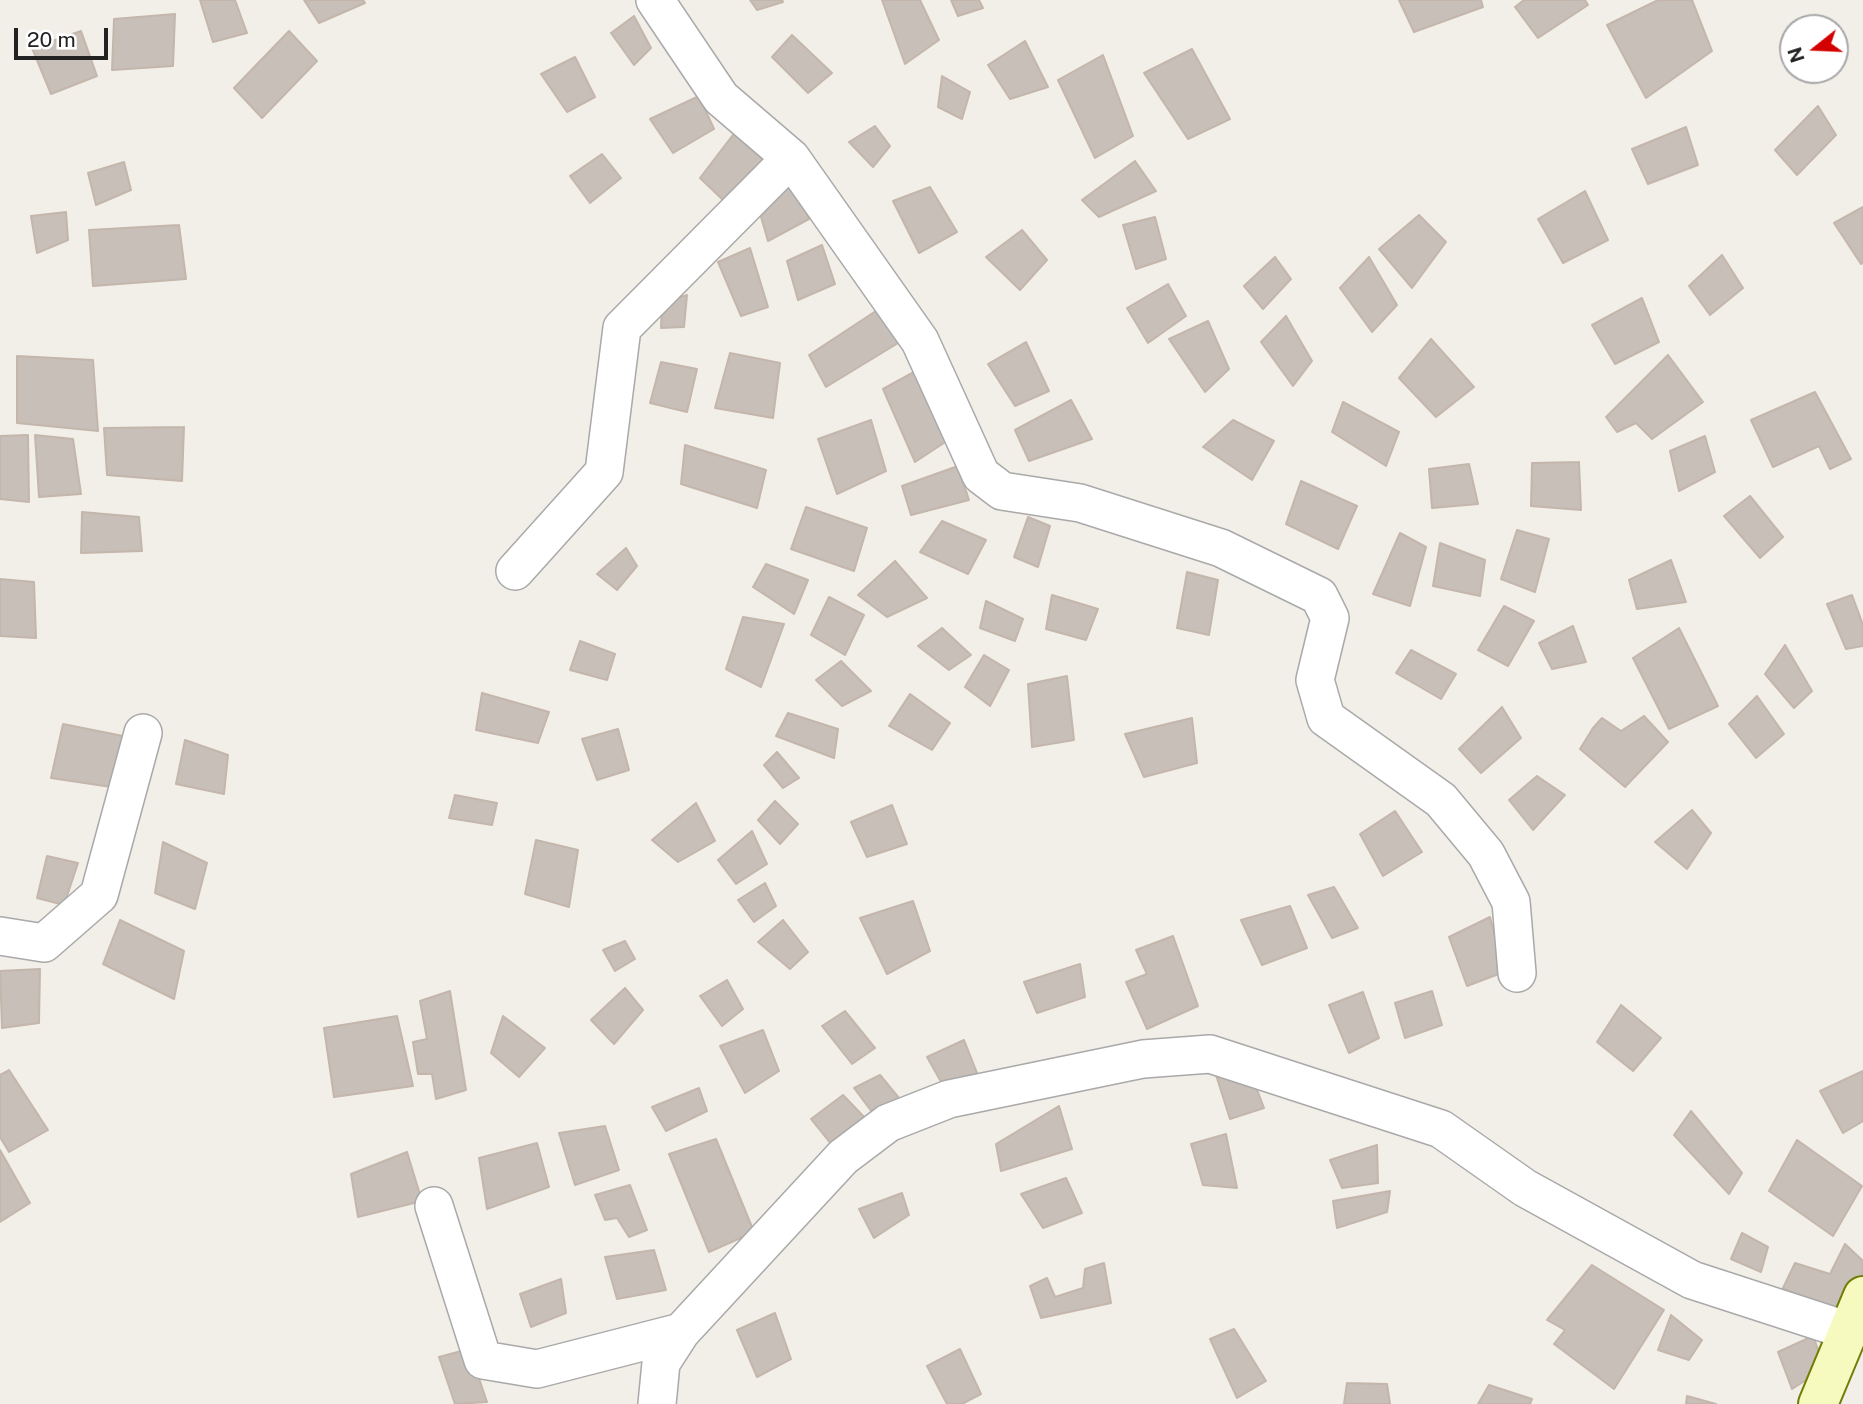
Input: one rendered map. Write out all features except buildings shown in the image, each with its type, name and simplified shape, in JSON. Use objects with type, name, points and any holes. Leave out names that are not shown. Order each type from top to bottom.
[{"type":"street","points":[[655,0],[722,98],[791,158],[920,341],[981,475],[1002,492],[1080,503],[1221,548],[1319,596],[1330,618],[1315,680],[1326,718],[1441,800],[1486,853],[1511,902],[1517,973]]},
{"type":"street","points":[[515,571],[604,472],[622,327],[791,158]]},
{"type":"street","points":[[0,936],[44,943],[99,895],[143,733]]},
{"type":"street","points":[[657,1404],[661,1363],[681,1332],[843,1157],[888,1123],[949,1099],[1143,1059],[1210,1054],[1441,1129],[1525,1188],[1692,1280],[1849,1331]]},
{"type":"street","points":[[434,1206],[483,1360],[537,1370],[681,1332]]},
{"type":"street","points":[[1818,1404],[1863,1296]]}]
